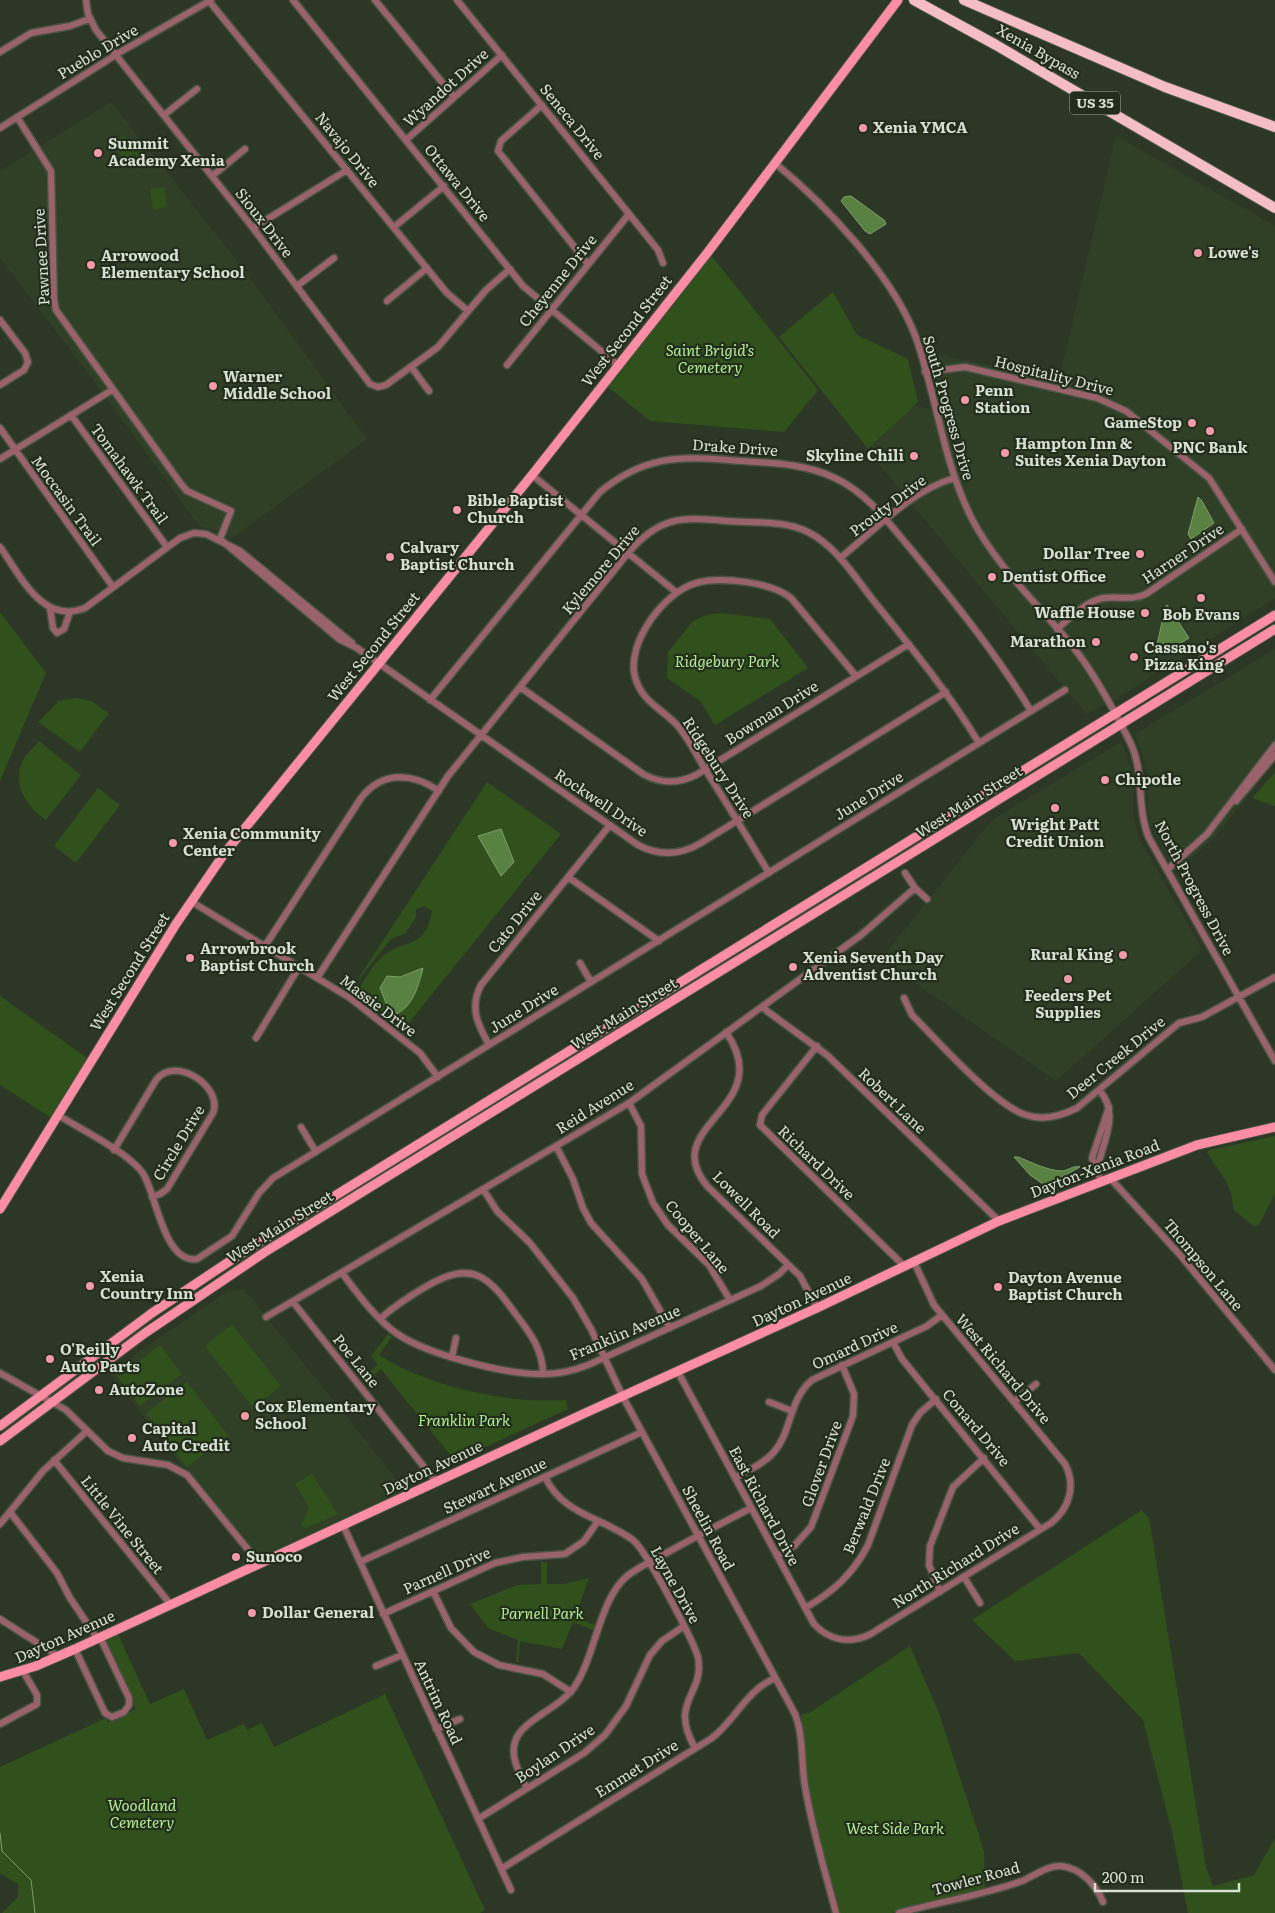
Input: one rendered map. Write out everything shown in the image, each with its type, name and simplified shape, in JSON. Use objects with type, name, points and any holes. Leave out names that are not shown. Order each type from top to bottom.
[{"type":"highway","name":"Xenia Bypass","points":[[914,0],[1275,208]]},
{"type":"highway","name":"Xenia Bypass","points":[[964,0],[1165,87],[1275,127]]},
{"type":"highway","points":[[1172,148],[1275,213]]},
{"type":"main road","name":"West Second Street","points":[[0,1209],[176,924],[224,854],[532,475],[776,164],[895,3]]},
{"type":"main road","name":"West Main Street","points":[[0,1441],[161,1321],[265,1252],[1117,719],[1275,615]]},
{"type":"main road","name":"West Main Street","points":[[0,1426],[152,1313],[238,1255],[1117,719],[1275,629]]},
{"type":"main road","name":"Dayton-Xenia Road","points":[[930,1254],[998,1222],[1207,1142],[1275,1128]]},
{"type":"main road","name":"Dayton Avenue","points":[[0,1677],[23,1671],[99,1638],[817,1308],[930,1254]]},
{"type":"street","name":"Sioux Drive","points":[[86,0],[89,19],[253,228],[367,383],[374,386],[386,385],[412,368]]},
{"type":"street","name":"Pueblo Drive","points":[[0,128],[116,55],[210,0]]},
{"type":"street","name":"Navajo Drive","points":[[210,0],[447,294],[468,311]]},
{"type":"street","name":"Ottawa Drive","points":[[293,0],[527,290],[618,365]]},
{"type":"street","points":[[375,0],[454,97]]},
{"type":"street","name":"Seneca Drive","points":[[457,0],[658,250],[662,263]]},
{"type":"street","points":[[0,52],[31,33],[70,26],[89,19]]},
{"type":"street","name":"Wyandot Drive","points":[[406,140],[502,55]]},
{"type":"street","points":[[164,116],[197,89]]},
{"type":"street","points":[[542,104],[501,141],[498,151],[588,264]]},
{"type":"street","name":"Pawnee Drive","points":[[17,117],[51,171],[54,300],[56,310],[112,390],[187,491],[231,512],[220,539]]},
{"type":"street","points":[[212,176],[245,149]]},
{"type":"street","name":"South Progress Drive","points":[[776,164],[818,201],[887,283],[909,321],[954,478],[972,518],[988,545],[1082,659],[1117,719]]},
{"type":"street","points":[[253,228],[347,170]]},
{"type":"street","points":[[394,227],[444,186]]},
{"type":"street","name":"Cheyenne Drive","points":[[506,365],[629,214]]},
{"type":"street","points":[[297,286],[334,258]]},
{"type":"street","points":[[387,301],[427,268]]},
{"type":"street","points":[[429,391],[412,368],[438,347],[486,290],[510,269]]},
{"type":"street","points":[[0,320],[25,353],[28,362],[24,370],[0,384]]},
{"type":"street","name":"Hospitality Drive","points":[[925,372],[965,367],[1097,398],[1118,406],[1203,472],[1214,484],[1275,582]]},
{"type":"street","points":[[0,459],[112,390]]},
{"type":"street","name":"Tomahawk Trail","points":[[71,415],[167,547]]},
{"type":"street","name":"Moccasin Trail","points":[[0,428],[113,587]]},
{"type":"street","name":"Drake Drive","points":[[430,700],[600,492],[626,474],[658,461],[692,457],[812,468],[836,478],[855,489],[872,503],[970,622],[996,655],[1031,711]]},
{"type":"street","points":[[532,475],[676,592]]},
{"type":"street","name":"Prouty Drive","points":[[840,558],[924,491],[954,478]]},
{"type":"street","name":"Kylemore Drive","points":[[317,978],[439,791],[481,735],[628,553],[644,536],[659,525],[675,520],[693,518],[797,528],[819,539],[840,558],[909,644],[946,692],[979,743]]},
{"type":"street","name":"Harner Drive","points":[[1057,629],[1082,608],[1096,600],[1138,598],[1146,594],[1242,529]]},
{"type":"street","name":"Rockwell Drive","points":[[167,547],[184,536],[194,533],[206,534],[220,539],[240,551],[342,632],[357,648],[430,700],[643,847],[670,853],[696,846],[946,692]]},
{"type":"street","points":[[0,547],[39,601],[50,608],[70,612],[85,608],[167,547]]},
{"type":"street","name":"Ridgebury Drive","points":[[769,873],[680,729],[644,697],[634,673],[634,655],[640,636],[676,592],[696,583],[711,581],[763,584],[777,589],[795,602],[856,676]]},
{"type":"street","points":[[50,608],[52,628],[57,633],[64,629],[70,612]]},
{"type":"street","name":"Bowman Drive","points":[[520,688],[650,778],[664,782],[677,782],[690,778],[909,644]]},
{"type":"street","name":"June Drive","points":[[58,1115],[114,1150],[140,1169],[148,1182],[160,1223],[172,1243],[184,1256],[197,1259],[232,1236],[267,1183],[1065,690]]},
{"type":"street","name":"North Progress Drive","points":[[1117,719],[1138,763],[1144,826],[1275,1060]]},
{"type":"street","points":[[1167,870],[1207,834],[1275,744]]},
{"type":"street","points":[[1226,811],[1246,791],[1275,755]]},
{"type":"street","points":[[265,946],[361,798],[369,789],[386,779],[404,776],[422,780],[439,791]]},
{"type":"street","name":"Cato Drive","points":[[489,1045],[479,1027],[475,1013],[477,992],[610,825]]},
{"type":"street","points":[[905,873],[915,888],[927,898]]},
{"type":"street","points":[[568,877],[659,940]]},
{"type":"street","name":"Reid Avenue","points":[[266,1317],[629,1103],[862,935],[915,888]]},
{"type":"street","name":"Massie Drive","points":[[192,902],[350,998],[420,1054],[438,1077]]},
{"type":"street","points":[[580,963],[591,982]]},
{"type":"street","points":[[256,1038],[299,967]]},
{"type":"street","name":"Deer Creek Drive","points":[[904,998],[912,1014],[998,1099],[1027,1116],[1044,1118],[1063,1115],[1077,1108],[1179,1023],[1202,1017],[1275,977]]},
{"type":"street","name":"Robert Lane","points":[[763,1006],[767,1011],[815,1045],[998,1222]]},
{"type":"street","name":"Lowell Road","points":[[726,1032],[739,1054],[740,1075],[733,1094],[699,1138],[696,1152],[698,1170],[708,1188],[788,1265],[806,1285],[817,1308]]},
{"type":"street","name":"Richard Drive","points":[[815,1045],[762,1115],[760,1125],[905,1267]]},
{"type":"street","name":"Circle Drive","points":[[114,1150],[156,1080],[164,1072],[174,1070],[184,1072],[210,1089],[215,1101],[213,1113],[167,1189],[152,1197]]},
{"type":"street","points":[[1100,1090],[1109,1106],[1111,1117],[1097,1169],[1106,1180]]},
{"type":"street","name":"Cooper Lane","points":[[629,1103],[641,1126],[642,1174],[653,1204],[668,1225],[709,1265],[730,1300]]},
{"type":"street","points":[[301,1127],[316,1152]]},
{"type":"street","points":[[556,1146],[573,1179],[583,1208],[591,1223],[642,1280],[670,1328]]},
{"type":"street","name":"Thompson Lane","points":[[1106,1180],[1181,1256],[1275,1370]]},
{"type":"street","name":"Sheelin Road","points":[[483,1189],[497,1211],[530,1243],[566,1288],[591,1329],[623,1397],[799,1727],[803,1775],[809,1812],[836,1913]]},
{"type":"street","name":"West Richard Drive","points":[[914,1262],[930,1298],[1065,1464],[1070,1476],[1070,1492]]},
{"type":"street","name":"Franklin Avenue","points":[[342,1273],[380,1319],[395,1333],[414,1344],[452,1357],[516,1372],[543,1374],[573,1370],[604,1358],[769,1282],[788,1265]]},
{"type":"street","points":[[380,1319],[395,1306],[444,1276],[461,1272],[476,1275],[494,1287],[521,1321],[542,1356],[543,1374]]},
{"type":"street","name":"Poe Lane","points":[[293,1302],[436,1482]]},
{"type":"street","name":"Omard Drive","points":[[735,1478],[764,1462],[773,1454],[780,1444],[798,1394],[807,1384],[842,1365],[927,1326],[942,1314]]},
{"type":"street","points":[[452,1357],[456,1338]]},
{"type":"street","name":"Conard Drive","points":[[893,1342],[902,1359],[1040,1529]]},
{"type":"street","name":"Glover Drive","points":[[777,1556],[794,1546],[811,1526],[853,1416],[854,1394],[842,1365]]},
{"type":"street","name":"East Richard Drive","points":[[678,1372],[805,1608],[819,1629],[839,1639]]},
{"type":"street","points":[[0,1373],[71,1414],[99,1445],[115,1455],[168,1465],[187,1475],[259,1563]]},
{"type":"street","points":[[1014,1402],[1036,1384]]},
{"type":"street","name":"Berwald Drive","points":[[805,1608],[834,1590],[858,1562],[868,1545],[912,1425],[920,1413],[936,1400]]},
{"type":"street","points":[[769,1402],[792,1410]]},
{"type":"street","points":[[0,1524],[43,1471],[87,1431]]},
{"type":"street","name":"Stewart Avenue","points":[[360,1562],[642,1432]]},
{"type":"street","points":[[940,1592],[929,1565],[930,1546],[953,1487],[984,1458]]},
{"type":"street","name":"Little Vine Street","points":[[54,1460],[171,1605]]},
{"type":"street","name":"Layne Drive","points":[[544,1476],[560,1500],[634,1541],[649,1562],[684,1626],[699,1662],[697,1678],[684,1718],[686,1731],[695,1748]]},
{"type":"street","name":"North Richard Drive","points":[[839,1639],[853,1640],[869,1636],[1040,1529],[1061,1513],[1070,1492]]},
{"type":"street","points":[[527,1788],[514,1758],[516,1738],[525,1726],[559,1704],[571,1692],[583,1673],[614,1592],[628,1576],[649,1562],[751,1508]]},
{"type":"street","points":[[10,1512],[57,1572],[70,1598],[99,1638],[128,1698],[129,1705],[121,1714],[112,1717],[105,1713],[74,1649]]},
{"type":"street","name":"Parnell Drive","points":[[383,1614],[502,1560],[565,1554],[584,1541],[598,1521]]},
{"type":"street","name":"Antrim Road","points":[[343,1525],[511,1890]]},
{"type":"street","points":[[964,1577],[980,1603]]},
{"type":"street","points":[[433,1591],[452,1628],[474,1652],[499,1665],[543,1674],[571,1692]]},
{"type":"street","points":[[0,1619],[58,1656]]},
{"type":"street","name":"Boylan Drive","points":[[478,1818],[584,1753],[605,1735],[626,1706],[650,1655],[662,1642],[684,1626]]},
{"type":"street","points":[[376,1666],[402,1655]]},
{"type":"street","points":[[0,1724],[37,1704],[38,1698],[23,1671]]},
{"type":"street","name":"Emmet Drive","points":[[501,1868],[695,1748],[724,1728],[755,1689],[774,1678]]},
{"type":"street","points":[[436,1728],[460,1719]]},
{"type":"street","name":"Towler Road","points":[[899,1913],[1020,1881],[1058,1866],[1069,1867],[1082,1875],[1097,1888],[1103,1902]]},
{"type":"shaded area","points":[[111,102],[245,271],[367,439],[231,539],[216,530],[199,526],[88,373],[0,258],[0,171]]},
{"type":"shaded area","points":[[1116,136],[1275,226],[1275,598],[1116,699],[1086,714],[868,451],[912,405],[943,412],[926,352],[1059,380]]},
{"type":"shaded area","points":[[851,196],[884,220],[886,224],[870,234],[865,231],[841,201],[844,197]]},
{"type":"shaded area","points":[[1198,497],[1214,523],[1191,539],[1188,534]]},
{"type":"shaded area","points":[[1167,605],[1189,638],[1168,651],[1158,653],[1156,650]]},
{"type":"shaded area","points":[[1275,649],[1275,762],[1214,838],[1175,872],[1151,825],[1148,809],[1147,768],[1135,734]]},
{"type":"shaded area","points":[[1121,742],[1133,774],[1133,816],[1140,840],[1202,950],[1056,1081],[881,959],[992,820]]},
{"type":"shaded area","points":[[501,829],[514,862],[501,876],[478,836]]},
{"type":"shaded area","points":[[423,968],[411,1001],[402,1011],[396,1014],[388,1008],[380,988],[387,976],[400,977]]},
{"type":"shaded area","points":[[1014,1157],[1061,1171],[1080,1167],[1051,1183],[1043,1184],[1030,1175]]},
{"type":"shaded area","name":"Cox Elementary School","points":[[244,1289],[409,1495],[259,1563],[109,1372],[228,1291]]},
{"type":"green space","points":[[124,136],[133,150],[140,147],[147,161],[138,165],[135,153],[124,160],[113,143]]},
{"type":"green space","points":[[164,187],[167,207],[153,210],[150,189]]},
{"type":"green space","name":"Saint Brigid’s Cemetery","points":[[711,255],[818,390],[784,432],[650,421],[607,386]]},
{"type":"green space","points":[[833,292],[857,335],[908,359],[918,402],[868,449],[779,337]]},
{"type":"green space","points":[[0,612],[46,673],[0,781]]},
{"type":"green space","name":"Ridgebury Park","points":[[721,613],[770,619],[808,668],[715,725],[700,701],[667,678],[668,652],[693,621],[706,615]]},
{"type":"green space","points":[[77,698],[91,701],[109,713],[80,752],[38,722],[59,701]]},
{"type":"green space","points":[[39,741],[81,775],[46,820],[33,809],[23,796],[19,780],[19,772],[23,760]]},
{"type":"green space","points":[[1275,772],[1275,806],[1252,798]]},
{"type":"green space","points":[[487,782],[561,834],[404,1029],[357,992],[379,960],[396,948],[418,939],[424,933],[429,924],[432,911],[424,906],[416,909],[416,917],[406,933],[391,939],[352,988]],"holes":[[[423,968],[388,1008],[380,989],[387,976],[399,977]]]},
{"type":"green space","points":[[98,788],[120,805],[76,863],[54,846]]},
{"type":"green space","points":[[0,996],[91,1061],[55,1120],[0,1085]]},
{"type":"green space","points":[[1275,1136],[1275,1194],[1260,1223],[1257,1226],[1252,1225],[1234,1210],[1231,1193],[1226,1181],[1207,1153],[1209,1150]]},
{"type":"green space","points":[[232,1324],[281,1386],[253,1408],[205,1346]]},
{"type":"green space","name":"Franklin Park","points":[[388,1334],[392,1337],[379,1355],[421,1376],[469,1391],[494,1396],[543,1401],[566,1400],[568,1409],[455,1461],[381,1369],[364,1382],[361,1379],[378,1365],[371,1356]]},
{"type":"green space","points":[[160,1345],[182,1374],[140,1406],[118,1377]]},
{"type":"green space","points":[[187,1382],[228,1435],[187,1467],[146,1413]]},
{"type":"green space","points":[[312,1474],[338,1514],[306,1528],[301,1526],[309,1507],[295,1484]]},
{"type":"green space","points":[[1142,1510],[1149,1518],[1206,1867],[1213,1886],[1254,1875],[1275,1838],[1275,1913],[1188,1913],[1172,1832],[1143,1720],[1079,1653],[1015,1661],[972,1620]]},
{"type":"green space","name":"Parnell Park","points":[[541,1562],[547,1562],[547,1584],[563,1584],[589,1578],[575,1617],[595,1625],[593,1630],[573,1622],[562,1649],[520,1641],[518,1663],[516,1662],[518,1640],[488,1628],[470,1604],[517,1585],[541,1584]]},
{"type":"green space","name":"Woodland Cemetery","points":[[116,1630],[150,1704],[184,1689],[207,1740],[244,1724],[247,1730],[262,1723],[274,1747],[385,1694],[485,1910],[480,1913],[2,1913],[18,1897],[18,1884],[0,1873],[0,1767],[106,1718],[108,1723],[136,1709],[103,1636]]},
{"type":"green space","name":"West Side Park","points":[[910,1646],[939,1713],[984,1851],[985,1891],[892,1913],[831,1913],[824,1867],[803,1775],[802,1714],[809,1713]]},
{"type":"waterway","points":[[0,1833],[2,1851],[31,1880],[35,1913]]},
{"type":"place","name":"Xenia YMCA","points":[[863,128]]},
{"type":"place","name":"Summit Academy Xenia","points":[[98,153]]},
{"type":"place","name":"Lowe's","points":[[1198,253]]},
{"type":"place","name":"Arrowood Elementary School","points":[[91,265]]},
{"type":"place","name":"Warner Middle School","points":[[213,386]]},
{"type":"place","name":"Penn Station","points":[[965,400]]},
{"type":"place","name":"GameStop","points":[[1192,423]]},
{"type":"place","name":"PNC Bank","points":[[1210,431]]},
{"type":"place","name":"Hampton Inn & Suites Xenia Dayton","points":[[1005,453]]},
{"type":"place","name":"Skyline Chili","points":[[914,456]]},
{"type":"place","name":"Bible Baptist Church","points":[[457,510]]},
{"type":"place","name":"Dollar Tree","points":[[1140,554]]},
{"type":"place","name":"Calvary Baptist Church","points":[[390,557]]},
{"type":"place","name":"Dentist Office","points":[[992,577]]},
{"type":"place","name":"Bob Evans","points":[[1201,598]]},
{"type":"place","name":"Waffle House","points":[[1145,613]]},
{"type":"place","name":"Marathon","points":[[1096,642]]},
{"type":"place","name":"Cassano's Pizza King","points":[[1134,657]]},
{"type":"place","name":"Chipotle","points":[[1105,780]]},
{"type":"place","name":"Wright Patt Credit Union","points":[[1055,808]]},
{"type":"place","name":"Xenia Community Center","points":[[173,843]]},
{"type":"place","name":"Rural King","points":[[1123,955]]},
{"type":"place","name":"Arrowbrook Baptist Church","points":[[190,958]]},
{"type":"place","name":"Xenia Seventh Day Adventist Church","points":[[793,967]]},
{"type":"place","name":"Feeders Pet Supplies","points":[[1068,979]]},
{"type":"place","name":"Xenia Country Inn","points":[[90,1286]]},
{"type":"place","name":"Dayton Avenue Baptist Church","points":[[998,1287]]},
{"type":"place","name":"O'Reilly Auto Parts","points":[[50,1359]]},
{"type":"place","name":"AutoZone","points":[[99,1390]]},
{"type":"place","name":"Cox Elementary School","points":[[245,1416]]},
{"type":"place","name":"Capital Auto Credit","points":[[132,1438]]},
{"type":"place","name":"Sunoco","points":[[236,1557]]},
{"type":"place","name":"Dollar General","points":[[252,1613]]}]
